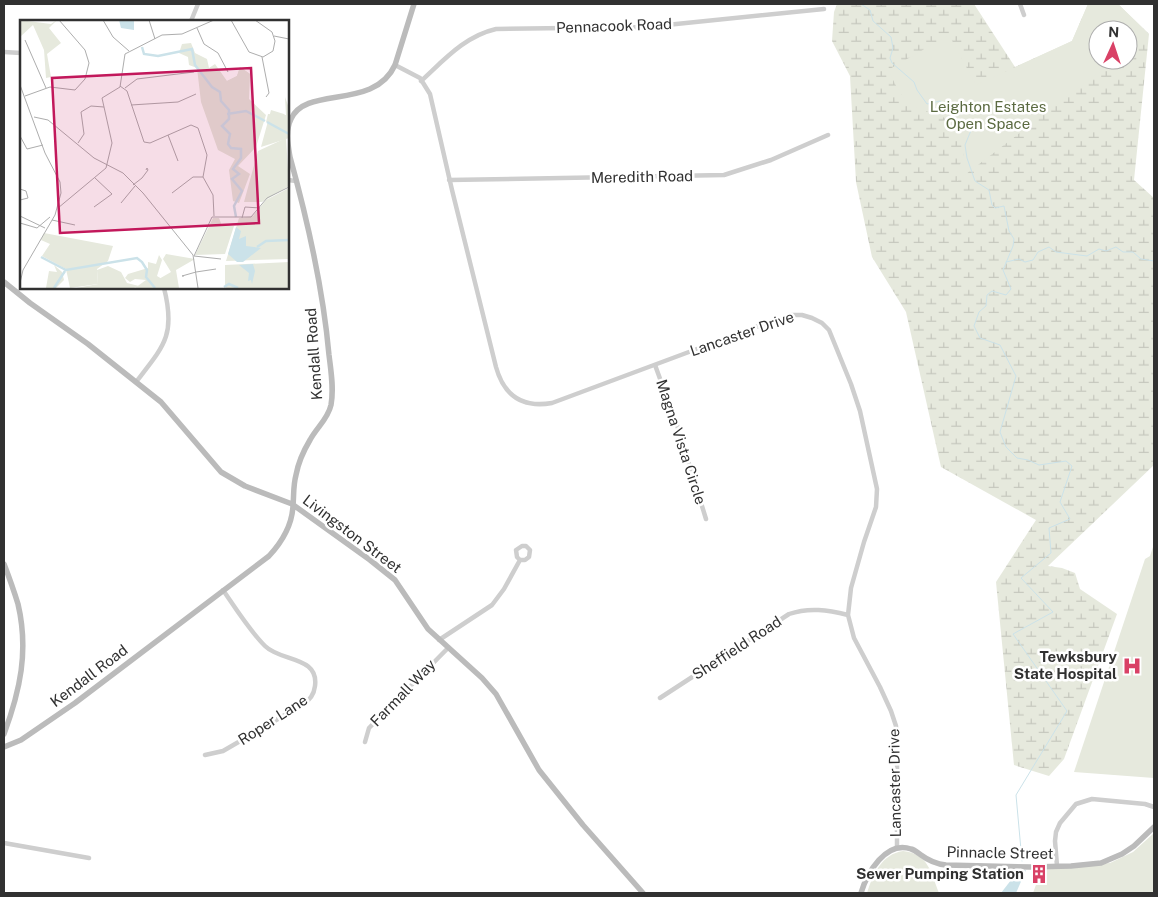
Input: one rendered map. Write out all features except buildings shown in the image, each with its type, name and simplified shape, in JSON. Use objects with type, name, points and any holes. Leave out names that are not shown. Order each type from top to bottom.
[{"type":"street","points":[[191,20],[198,4]]},
{"type":"street","name":"Kendall Road","points":[[289,125],[296,111],[313,102],[376,87],[388,78],[395,65],[414,4]]},
{"type":"street","points":[[1020,4],[1024,15]]},
{"type":"street","name":"Pennacook Road","points":[[421,80],[472,38],[483,32],[496,29],[672,25],[824,9]]},
{"type":"street","points":[[4,52],[20,53]]},
{"type":"street","points":[[395,65],[421,80]]},
{"type":"street","name":"Lancaster Drive","points":[[421,80],[430,94],[449,180],[498,376],[509,392],[525,403],[552,403],[792,315],[812,318],[822,323],[829,330],[860,411],[877,489],[876,507],[851,588],[848,615],[854,638],[884,695],[896,726],[897,848]]},
{"type":"street","name":"Meredith Road","points":[[449,180],[724,175],[771,160],[828,135]]},
{"type":"street","name":"Kendall Road","points":[[4,748],[21,740],[75,703],[269,556],[285,536],[294,505],[293,489],[296,474],[309,442],[329,413],[332,392],[322,298],[314,252],[289,149]]},
{"type":"street","points":[[289,180],[296,181]]},
{"type":"street","name":"Livingston Street","points":[[4,282],[88,344],[161,402],[221,472],[239,483],[294,505],[395,580],[428,629],[482,678],[496,694],[538,770],[643,893]]},
{"type":"street","points":[[136,382],[165,342],[168,331],[169,307],[164,289]]},
{"type":"street","name":"Magna Vista Circle","points":[[655,365],[678,428],[706,519]]},
{"type":"street","points":[[439,640],[492,605],[504,589],[520,560]]},
{"type":"street","points":[[4,564],[18,604],[23,649],[20,686],[4,734]]},
{"type":"street","name":"Roper Lane","points":[[205,754],[223,751],[302,705],[309,699],[315,686],[314,676],[310,668],[302,662],[283,657],[271,651],[257,636],[223,590]]},
{"type":"street","name":"Sheffield Road","points":[[660,698],[789,614],[796,611],[819,610],[848,615]]},
{"type":"street","name":"Farmall Way","points":[[365,742],[369,728],[448,648]]},
{"type":"street","points":[[1057,866],[1056,832],[1060,823],[1076,804],[1092,799],[1145,804],[1154,807]]},
{"type":"street","name":"Pinnacle Street","points":[[897,848],[909,848],[935,864],[946,865],[1088,865],[1110,860],[1134,846],[1154,827]]},
{"type":"street","points":[[4,843],[89,858]]},
{"type":"street","points":[[861,893],[868,876],[877,864],[892,849],[897,848]]},
{"type":"green space","points":[[837,4],[974,4],[1015,67],[1072,41],[1088,4],[1118,4],[1135,20],[1088,20],[1088,70],[1138,70],[1138,23],[1149,34],[1134,180],[1154,198],[1154,465],[1048,566],[1062,568],[1075,573],[1080,589],[1117,614],[1064,759],[1049,776],[1014,765],[996,582],[1036,520],[941,467],[906,312],[872,257],[856,182],[850,76],[832,41],[834,12]]},
{"type":"green space","name":"Leighton Estates Open Space","points":[[1088,4],[1118,4],[1135,20],[1088,20],[1088,70],[1102,70],[957,181],[958,170],[965,151],[964,140],[960,130],[954,123],[921,109],[906,100],[888,70],[949,35],[976,85],[1072,41]]},
{"type":"green space","name":"Leighton Estates Open Space","points":[[1138,23],[1149,34],[1138,42]]},
{"type":"green space","name":"Tewksbury State Hospital","points":[[1154,544],[1154,778],[1074,772],[1145,559],[1150,556]]},
{"type":"green space","points":[[1154,833],[1154,893],[1033,893],[1042,868],[1110,863],[1133,852]]},
{"type":"green space","points":[[903,851],[912,853],[924,860],[939,893],[867,893],[879,866],[889,856]]},
{"type":"water","points":[[1026,870],[1016,893],[1001,893],[1018,871]]},
{"type":"waterway","points":[[861,4],[870,10],[873,21],[891,37],[893,48],[890,58],[892,63],[914,82],[927,104],[940,101],[956,119],[972,128],[965,145],[967,158],[975,181],[989,190],[992,205],[995,208],[1004,206],[1009,231],[1014,239],[1003,270],[1011,289],[1006,295],[992,291],[987,295],[986,306],[979,312],[974,326],[980,338],[1000,345],[1016,376],[1000,432],[1006,447],[1017,458],[1039,465],[1066,461],[1072,466],[1060,502],[1070,519],[1049,528],[1051,553],[1021,578],[1053,612],[1013,634],[1067,711],[1016,795],[1022,861]]},
{"type":"waterway","points":[[1006,262],[1019,259],[1025,262],[1033,260],[1038,252],[1049,247],[1056,252],[1087,256],[1099,249],[1106,251],[1116,247],[1123,252],[1133,252],[1141,259],[1154,261]]},
{"type":"place","name":"Tewksbury State Hospital","points":[[1132,666]]},
{"type":"place","name":"Sewer Pumping Station","points":[[1039,874]]}]
